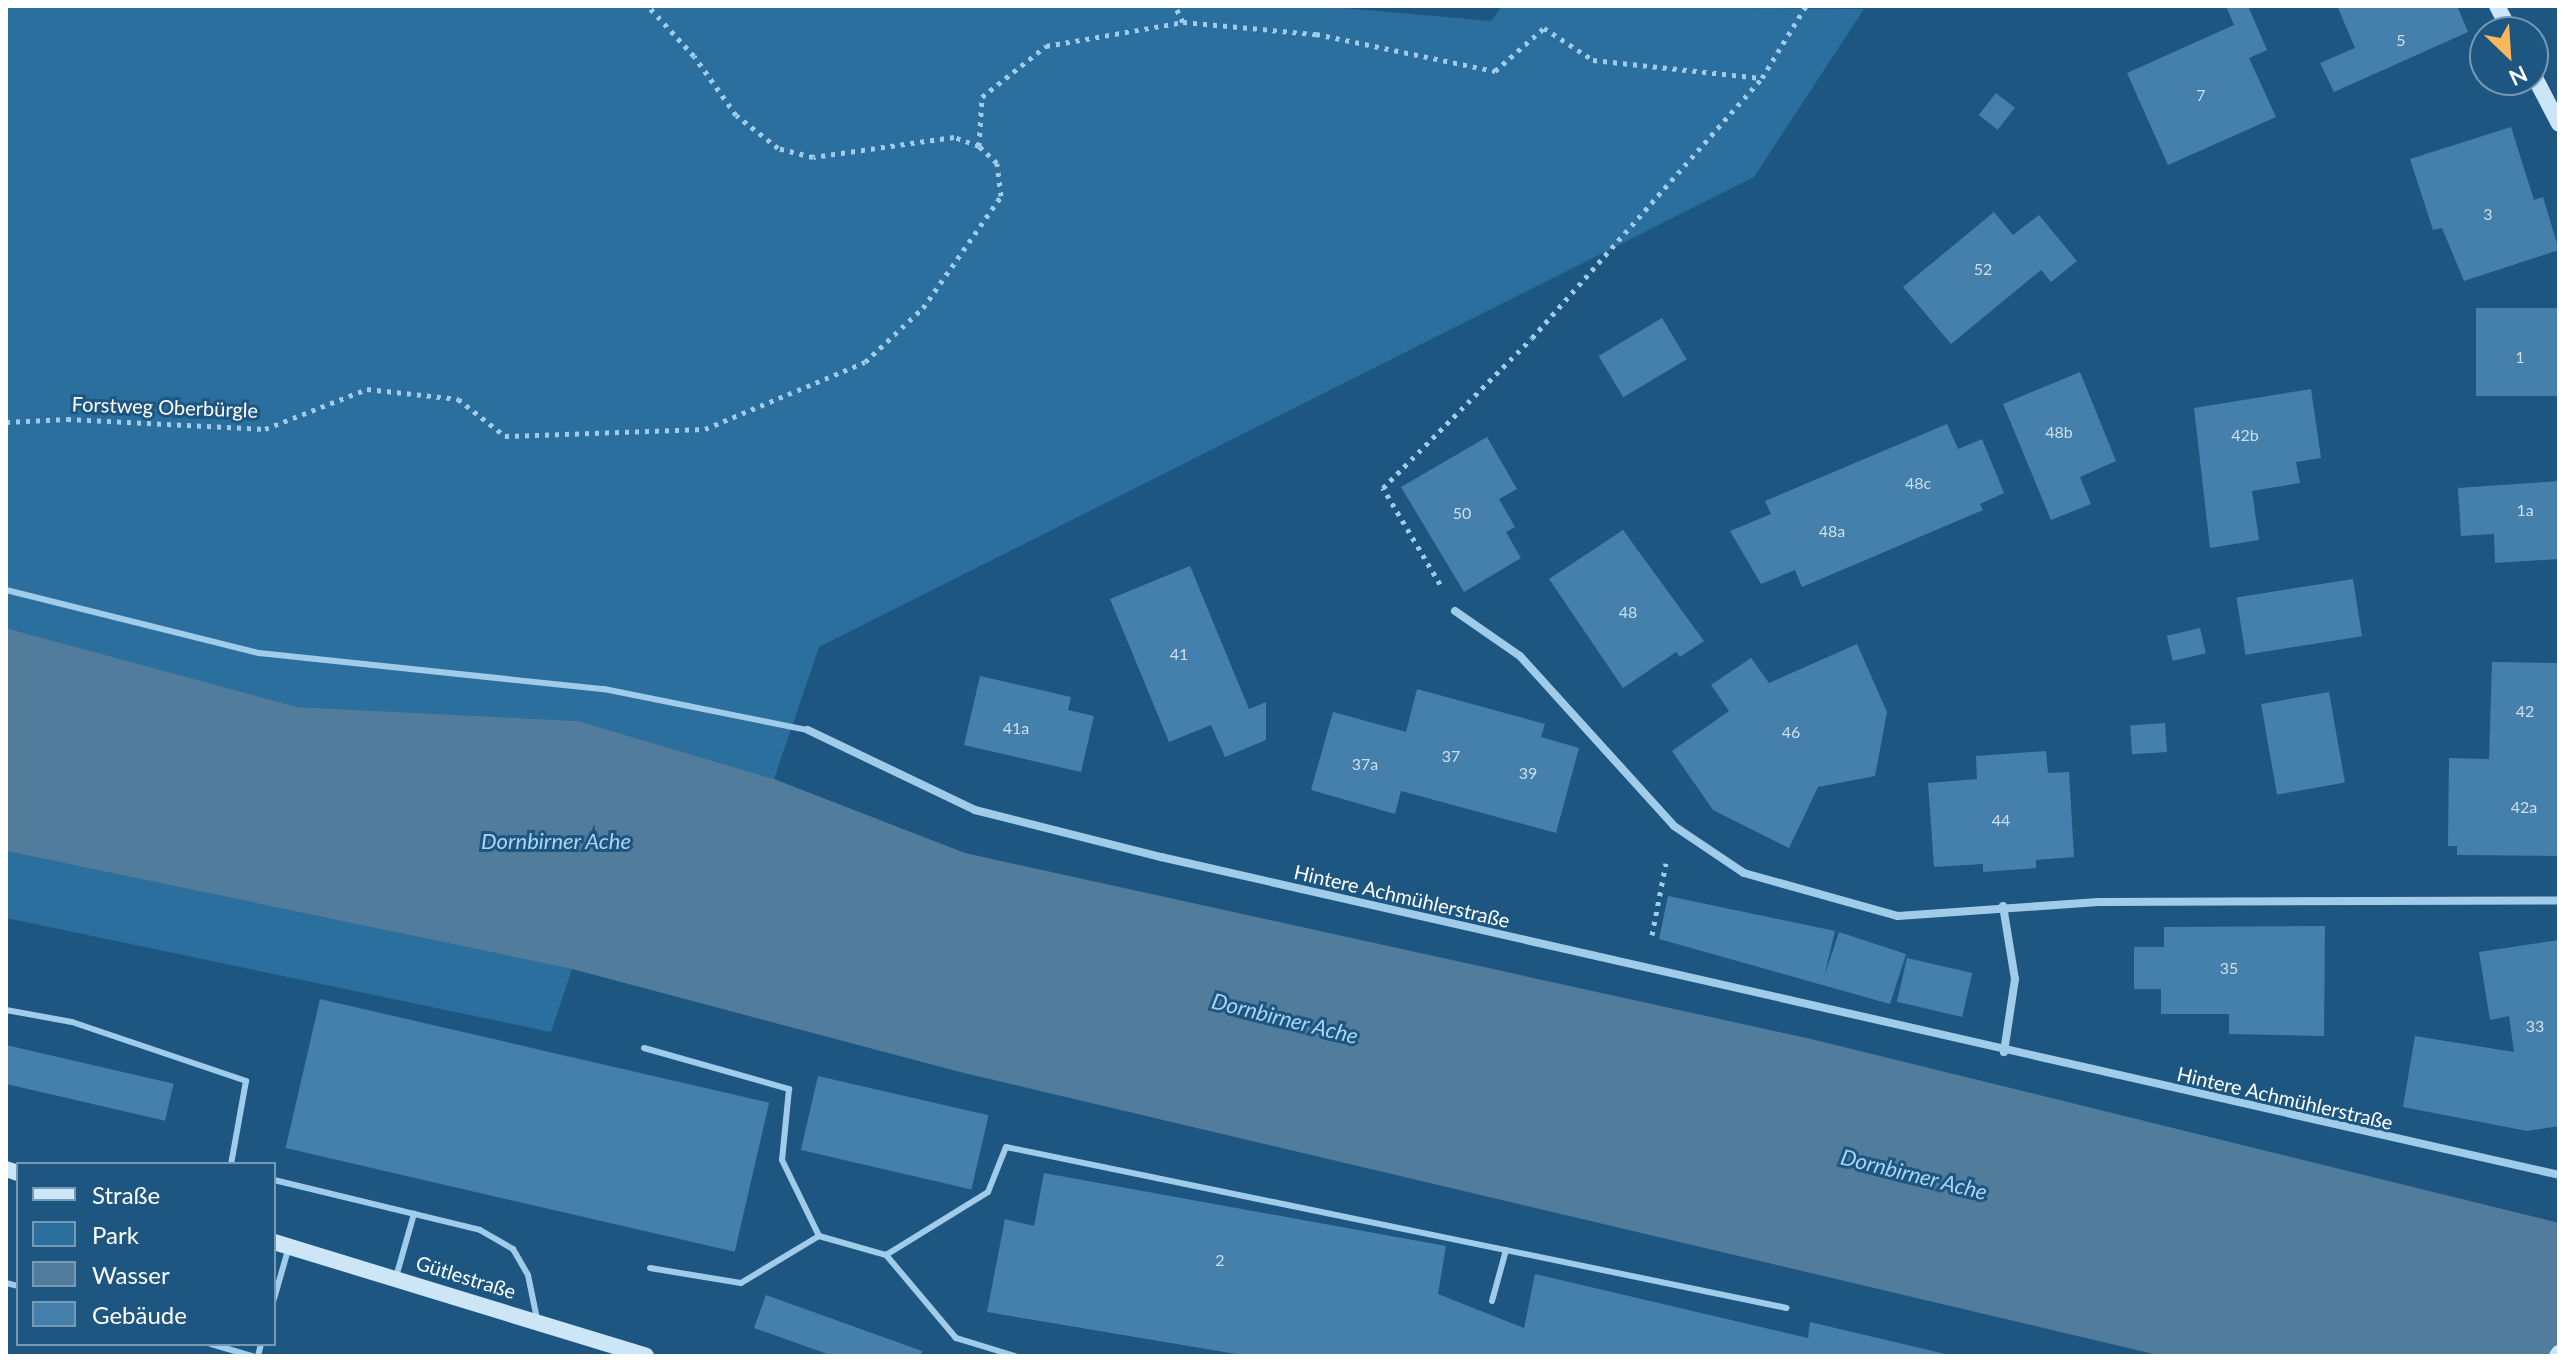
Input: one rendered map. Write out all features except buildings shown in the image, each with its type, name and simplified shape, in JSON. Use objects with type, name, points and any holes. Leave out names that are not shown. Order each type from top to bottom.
[{"type":"street","points":[[2544,96],[2559,124]]},
{"type":"street","points":[[1455,611],[1520,656],[1674,826],[1744,873],[1898,916],[2003,906],[2559,900]]},
{"type":"street","name":"Hintere Achmühlerstraße","points":[[808,730],[975,810],[2004,1052],[2559,1175]]},
{"type":"street","points":[[2003,906],[2015,979],[2004,1052]]},
{"type":"street","name":"Gütlestraße","points":[[282,1244],[537,1319],[646,1356]]},
{"type":"lane","points":[[6,590],[259,653],[604,689],[808,730]]},
{"type":"lane","points":[[6,1010],[72,1022],[246,1081],[231,1162]]},
{"type":"lane","points":[[644,1048],[789,1089],[782,1160],[819,1236]]},
{"type":"lane","points":[[886,1255],[988,1192],[1006,1147],[1787,1308]]},
{"type":"lane","points":[[276,1180],[480,1230],[513,1249],[528,1275],[537,1319]]},
{"type":"lane","points":[[396,1277],[414,1214]]},
{"type":"lane","points":[[650,1268],[741,1283],[819,1236],[886,1255],[956,1338],[1015,1356]]},
{"type":"lane","points":[[276,1285],[282,1244]]},
{"type":"lane","points":[[1492,1301],[1506,1250]]},
{"type":"lane","points":[[218,1346],[252,1356]]},
{"type":"path","points":[[648,6],[694,56],[736,115],[778,148],[813,157],[954,137],[979,146],[982,97],[1046,46],[1183,22],[1316,34],[1495,71],[1544,28],[1593,60],[1762,78]]},
{"type":"path","points":[[1175,6],[1183,22]]},
{"type":"path","points":[[1455,611],[1383,488],[1532,338],[1762,78],[1806,6]]},
{"type":"path","name":"Forstweg Oberbürgle","points":[[6,422],[67,419],[265,429],[367,389],[458,399],[505,436],[705,429],[865,362],[923,308],[1001,196],[997,163],[979,146]]},
{"type":"path","points":[[1645,969],[1674,826]]},
{"type":"green space","points":[[6,6],[1321,6],[1491,21],[1502,6],[1864,9],[1754,177],[819,647],[774,779],[578,721],[297,707],[6,628]]},
{"type":"green space","points":[[6,851],[572,969],[551,1032],[6,918]]},
{"type":"water","name":"Dornbirner Ache","points":[[6,628],[297,707],[578,721],[774,779],[965,853],[1811,1039],[2559,1223],[2559,1356],[2162,1356],[960,1072],[572,969],[6,851]]}]
